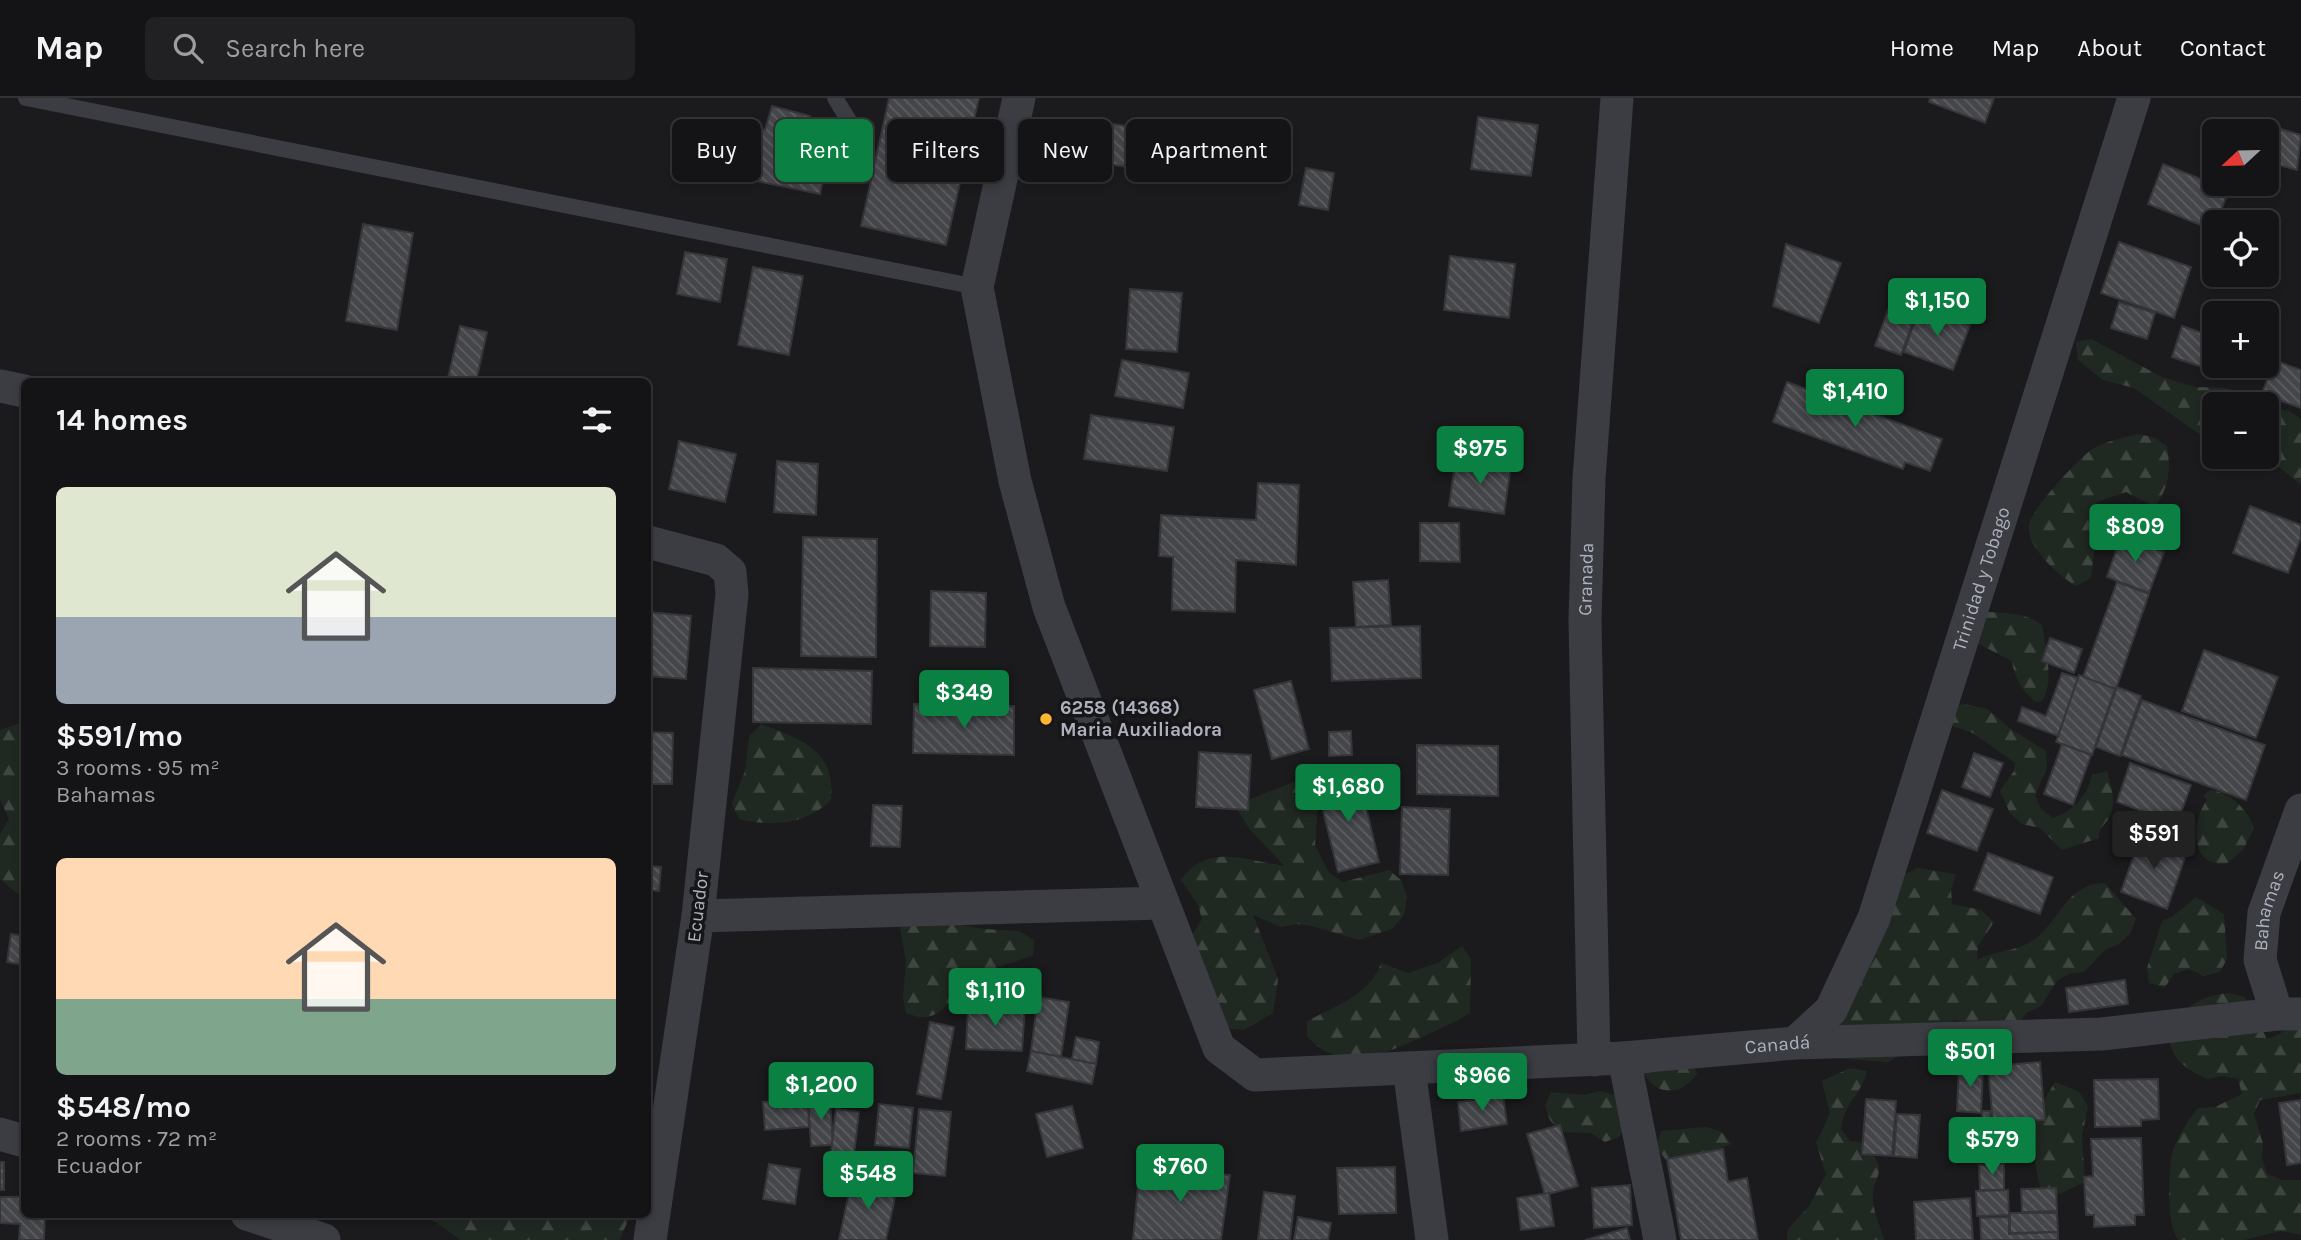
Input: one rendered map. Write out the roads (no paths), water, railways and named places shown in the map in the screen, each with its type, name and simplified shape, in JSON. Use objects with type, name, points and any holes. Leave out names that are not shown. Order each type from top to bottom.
[{"type":"street","points":[[698,916],[1163,903],[1049,607],[1015,481],[977,287],[1019,98]]},
{"type":"street","name":"Granada","points":[[1617,98],[1589,478],[1585,620],[1609,1059],[1660,1240]]},
{"type":"street","name":"Trinidad y Tobago","points":[[1795,1043],[1831,1010],[1874,918],[2134,98]]},
{"type":"street","points":[[0,386],[21,390]]},
{"type":"street","name":"Ecuador","points":[[650,1240],[698,916],[732,594],[730,572],[716,560],[651,543]]},
{"type":"street","name":"Bahamas","points":[[2289,1014],[2260,960],[2264,913],[2301,810]]},
{"type":"street","name":"Canadá","points":[[1163,903],[1219,1048],[1255,1075],[1609,1059],[1795,1043],[2102,1034],[2289,1014]]},
{"type":"street","points":[[1409,1068],[1432,1240]]},
{"type":"street","points":[[0,1134],[21,1140]]},
{"type":"street","points":[[260,1218],[324,1240]]},
{"type":"lane","points":[[26,98],[977,287]]},
{"type":"lane","points":[[835,98],[848,119]]},
{"type":"place","name":"6258 (14368) Maria Auxiliadora","points":[[1046,719]]}]
